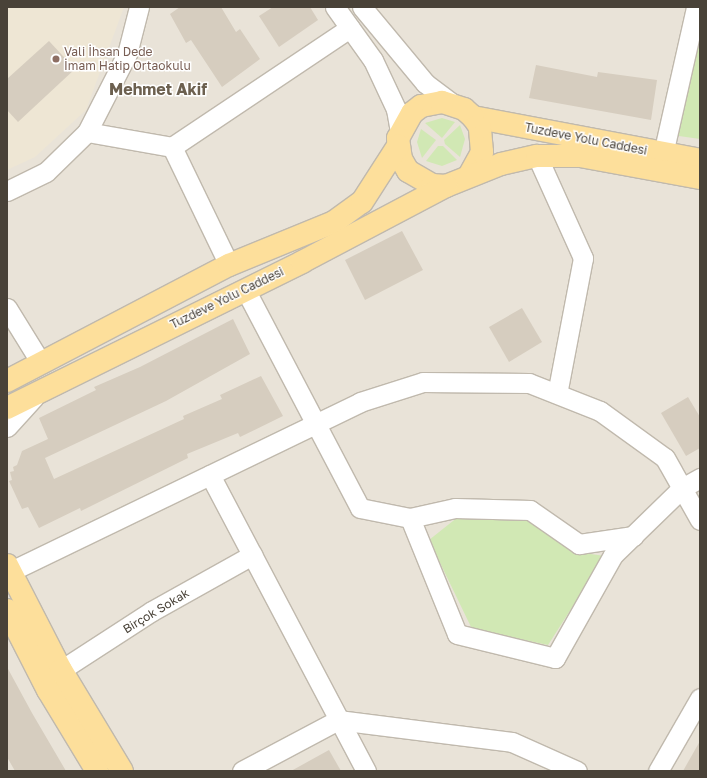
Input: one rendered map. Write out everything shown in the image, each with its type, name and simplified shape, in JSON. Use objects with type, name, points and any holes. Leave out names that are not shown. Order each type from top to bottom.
[{"type":"main road","points":[[7,381],[229,265],[334,222],[362,202],[399,138],[408,117],[421,106],[442,102],[453,104],[473,117],[480,127],[483,146],[478,164],[470,174],[446,186],[432,186],[408,171],[399,138]]},
{"type":"main road","name":"Tuzdeve Yolu Caddesi","points":[[473,117],[700,160]]},
{"type":"main road","name":"Tuzdeve Yolu Caddesi","points":[[470,174],[537,156],[580,156],[700,178]]},
{"type":"main road","name":"Tuzdeve Yolu Caddesi","points":[[7,408],[245,289],[446,186]]},
{"type":"main road","points":[[8,567],[62,670],[122,771]]},
{"type":"main road","points":[[7,610],[48,690],[97,771]]},
{"type":"street","points":[[7,191],[46,172],[87,132],[127,54],[139,7]]},
{"type":"street","points":[[335,7],[373,60],[396,109],[399,138]]},
{"type":"street","points":[[663,154],[696,8]]},
{"type":"street","points":[[368,9],[425,83],[453,104]]},
{"type":"street","points":[[87,132],[172,147],[350,28]]},
{"type":"street","points":[[172,147],[229,265]]},
{"type":"street","points":[[537,156],[583,258],[557,394]]},
{"type":"street","points":[[245,289],[315,425],[360,508],[410,518],[455,508],[530,510],[579,544],[633,536]]},
{"type":"street","points":[[7,308],[41,363]]},
{"type":"street","points":[[8,567],[210,475],[360,402],[423,382],[529,383],[600,411],[666,458],[700,520]]},
{"type":"street","points":[[7,427],[39,392]]},
{"type":"street","points":[[210,475],[366,771]]},
{"type":"street","points":[[410,518],[457,634],[555,658],[613,555],[682,488],[700,478]]},
{"type":"street","name":"Birçok Sokak","points":[[62,670],[152,611],[252,555]]},
{"type":"street","points":[[658,771],[700,698]]},
{"type":"street","points":[[242,771],[338,720],[512,742],[578,771]]},
{"type":"shaded area","points":[[7,7],[700,7],[700,771],[7,771]]},
{"type":"shaded area","name":"Vali İhsan Dede İmam Hatip Ortaokulu","points":[[7,7],[124,7],[86,110],[35,157],[7,170]]},
{"type":"green space","points":[[700,30],[700,139],[672,135]]},
{"type":"green space","points":[[442,118],[455,122],[442,138],[425,123]]},
{"type":"green space","points":[[460,125],[465,139],[460,157],[445,144],[444,140]]},
{"type":"green space","points":[[421,129],[436,140],[422,158],[417,142]]},
{"type":"green space","points":[[438,146],[443,146],[457,160],[442,166],[426,161]]},
{"type":"green space","points":[[463,513],[532,518],[576,552],[605,556],[548,645],[472,629],[429,540]]},
{"type":"building","points":[[180,7],[221,7],[236,32],[240,29],[260,59],[222,87],[191,40],[186,43],[170,14]]},
{"type":"building","points":[[273,7],[310,7],[318,20],[279,47],[259,16]]},
{"type":"building","points":[[49,41],[75,69],[18,122],[7,110],[7,79]]},
{"type":"building","points":[[536,65],[597,77],[598,72],[657,80],[651,120],[529,98]]},
{"type":"building","points":[[402,231],[423,270],[365,300],[345,260]]},
{"type":"building","points":[[522,308],[542,342],[509,362],[489,327]]},
{"type":"building","points":[[233,319],[250,354],[166,401],[45,458],[54,479],[184,419],[183,416],[222,399],[220,395],[261,376],[283,416],[240,437],[238,433],[187,454],[188,458],[81,511],[80,508],[39,528],[28,507],[22,509],[9,481],[12,480],[10,472],[14,471],[13,467],[17,465],[22,451],[48,439],[39,418],[96,390],[94,387],[140,367]]},
{"type":"building","points":[[688,397],[700,417],[700,448],[686,456],[661,413]]},
{"type":"building","points":[[7,667],[66,771],[15,771],[7,757]]},
{"type":"building","points":[[700,741],[700,771],[683,771]]},
{"type":"building","points":[[329,750],[341,771],[291,771]]},
{"type":"place","name":"Vali İhsan Dede İmam Hatip Ortaokulu","points":[[56,59]]},
{"type":"district","name":"Mehmet Akif","points":[[158,89]]}]
